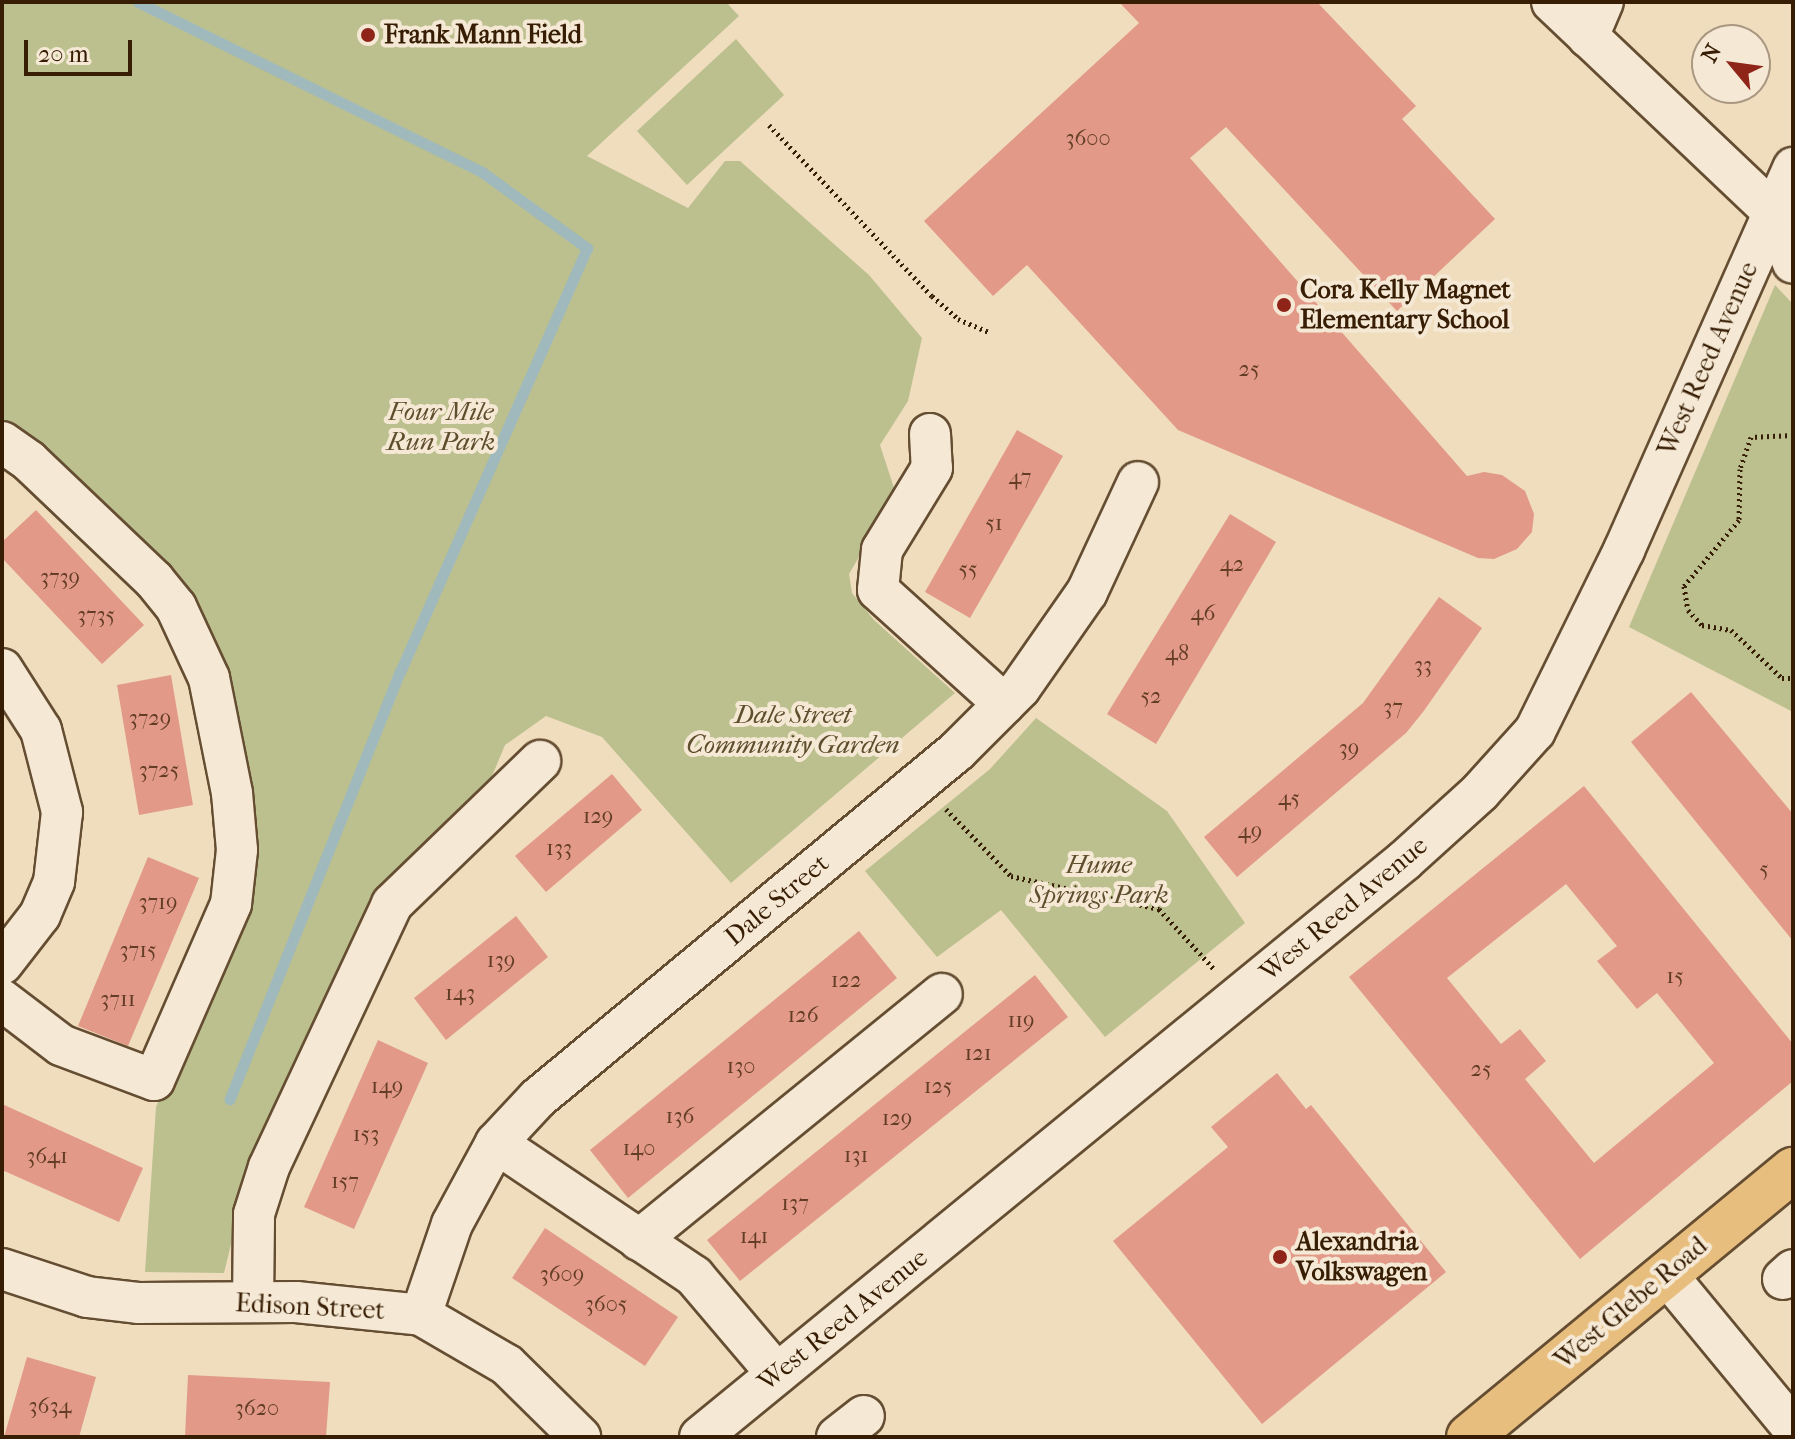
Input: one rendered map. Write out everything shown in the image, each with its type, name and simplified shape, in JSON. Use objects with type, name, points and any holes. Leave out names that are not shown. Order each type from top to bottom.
[{"type":"main road","name":"West Glebe Road","points":[[1469,1437],[1793,1170]]},
{"type":"street","points":[[1552,2],[1596,20],[1784,214],[1793,263]]},
{"type":"street","name":"West Reed Avenue","points":[[700,1437],[1404,861],[1480,792],[1535,731],[1784,214],[1793,168]]},
{"type":"street","points":[[930,434],[932,468],[882,550],[878,590],[1004,704]]},
{"type":"street","points":[[2,442],[29,461],[154,580],[176,607],[209,678],[232,793],[237,850],[231,904],[154,1080],[61,1045],[2,1000]]},
{"type":"street","name":"Dale Street","points":[[421,1315],[452,1224],[496,1143],[538,1098],[919,782],[1004,704],[1087,592],[1138,482]]},
{"type":"street","points":[[2,669],[27,701],[41,730],[62,812],[54,882],[40,915],[2,964]]},
{"type":"street","points":[[253,1302],[254,1214],[269,1167],[392,904],[540,761]]},
{"type":"street","points":[[639,1240],[942,994]]},
{"type":"street","points":[[496,1143],[694,1276],[777,1374]]},
{"type":"street","name":"Edison Street","points":[[2,1269],[87,1297],[138,1303],[253,1302],[421,1315],[507,1365],[580,1437]]},
{"type":"street","points":[[1666,1274],[1793,1428]]},
{"type":"path","points":[[769,125],[932,296],[958,319],[988,332]]},
{"type":"path","points":[[1793,435],[1751,437],[1740,469],[1739,520],[1684,586],[1688,610],[1702,625],[1731,630],[1782,678],[1793,678]]},
{"type":"path","points":[[919,782],[1011,876],[1159,909],[1239,997]]},
{"type":"green space","name":"Four Mile Run Park","points":[[2,2],[726,2],[739,16],[587,156],[688,208],[725,161],[740,161],[869,275],[922,338],[908,401],[880,445],[896,494],[849,574],[852,593],[874,620],[955,693],[731,883],[602,737],[546,716],[505,745],[480,805],[401,867],[326,1008],[243,1195],[224,1273],[145,1272],[156,1107],[244,906],[219,677],[2,423]]},
{"type":"green space","points":[[736,39],[784,95],[687,185],[637,131]]},
{"type":"green space","points":[[1775,285],[1793,304],[1793,712],[1629,627]]},
{"type":"green space","name":"Hume Springs Park","points":[[1036,718],[1167,811],[1245,923],[1105,1037],[1001,910],[937,957],[865,871],[990,769]]},
{"type":"building","points":[[1119,2],[1317,2],[1416,106],[1402,119],[1495,219],[1397,311],[1226,127],[1190,158],[1467,476],[1484,472],[1502,475],[1525,491],[1534,514],[1532,532],[1517,549],[1494,559],[1478,558],[1178,430],[1027,265],[993,296],[924,221],[1139,23]]},
{"type":"building","points":[[1017,430],[1063,456],[970,618],[925,592]]},
{"type":"building","points":[[36,510],[144,625],[102,664],[2,558],[2,542]]},
{"type":"building","points":[[1230,514],[1276,542],[1156,744],[1107,714]]},
{"type":"building","points":[[1439,597],[1482,628],[1423,712],[1406,733],[1237,877],[1204,837],[1363,703]]},
{"type":"building","points":[[171,675],[193,805],[139,815],[117,685]]},
{"type":"building","points":[[1691,692],[1793,814],[1793,941],[1631,742]]},
{"type":"building","points":[[612,774],[642,810],[546,892],[515,856]]},
{"type":"building","points":[[1584,786],[1793,1044],[1793,1081],[1580,1259],[1349,977]],"holes":[[[1566,884],[1617,946],[1597,961],[1637,1009],[1657,993],[1714,1063],[1594,1163],[1525,1079],[1546,1061],[1520,1029],[1501,1044],[1447,978]]]},
{"type":"building","points":[[148,857],[199,878],[128,1046],[78,1026]]},
{"type":"building","points":[[516,916],[548,957],[446,1040],[414,998]]},
{"type":"building","points":[[859,931],[897,978],[628,1198],[590,1150]]},
{"type":"building","points":[[1035,975],[1068,1017],[740,1281],[707,1240]]},
{"type":"building","points":[[378,1040],[428,1063],[354,1229],[304,1207]]},
{"type":"building","name":"Alexandria Volkswagen","points":[[1277,1073],[1306,1109],[1311,1105],[1446,1272],[1262,1424],[1113,1241],[1228,1147],[1211,1127]]},
{"type":"building","points":[[2,1104],[143,1168],[119,1222],[2,1170]]},
{"type":"building","points":[[545,1228],[678,1317],[645,1366],[512,1278]]},
{"type":"building","points":[[27,1357],[96,1377],[79,1437],[4,1437]]},
{"type":"building","points":[[188,1375],[330,1382],[326,1437],[185,1437]]},
{"type":"waterway","points":[[138,2],[482,172],[587,248],[400,671],[230,1099]]},
{"type":"place","name":"Frank Mann Field","points":[[368,35]]},
{"type":"place","name":"Cora Kelly Magnet Elementary School","points":[[1284,305]]},
{"type":"place","name":"Alexandria Volkswagen","points":[[1280,1257]]},
{"type":"park label","name":"Dale Street Community Garden","points":[[793,730]]}]
